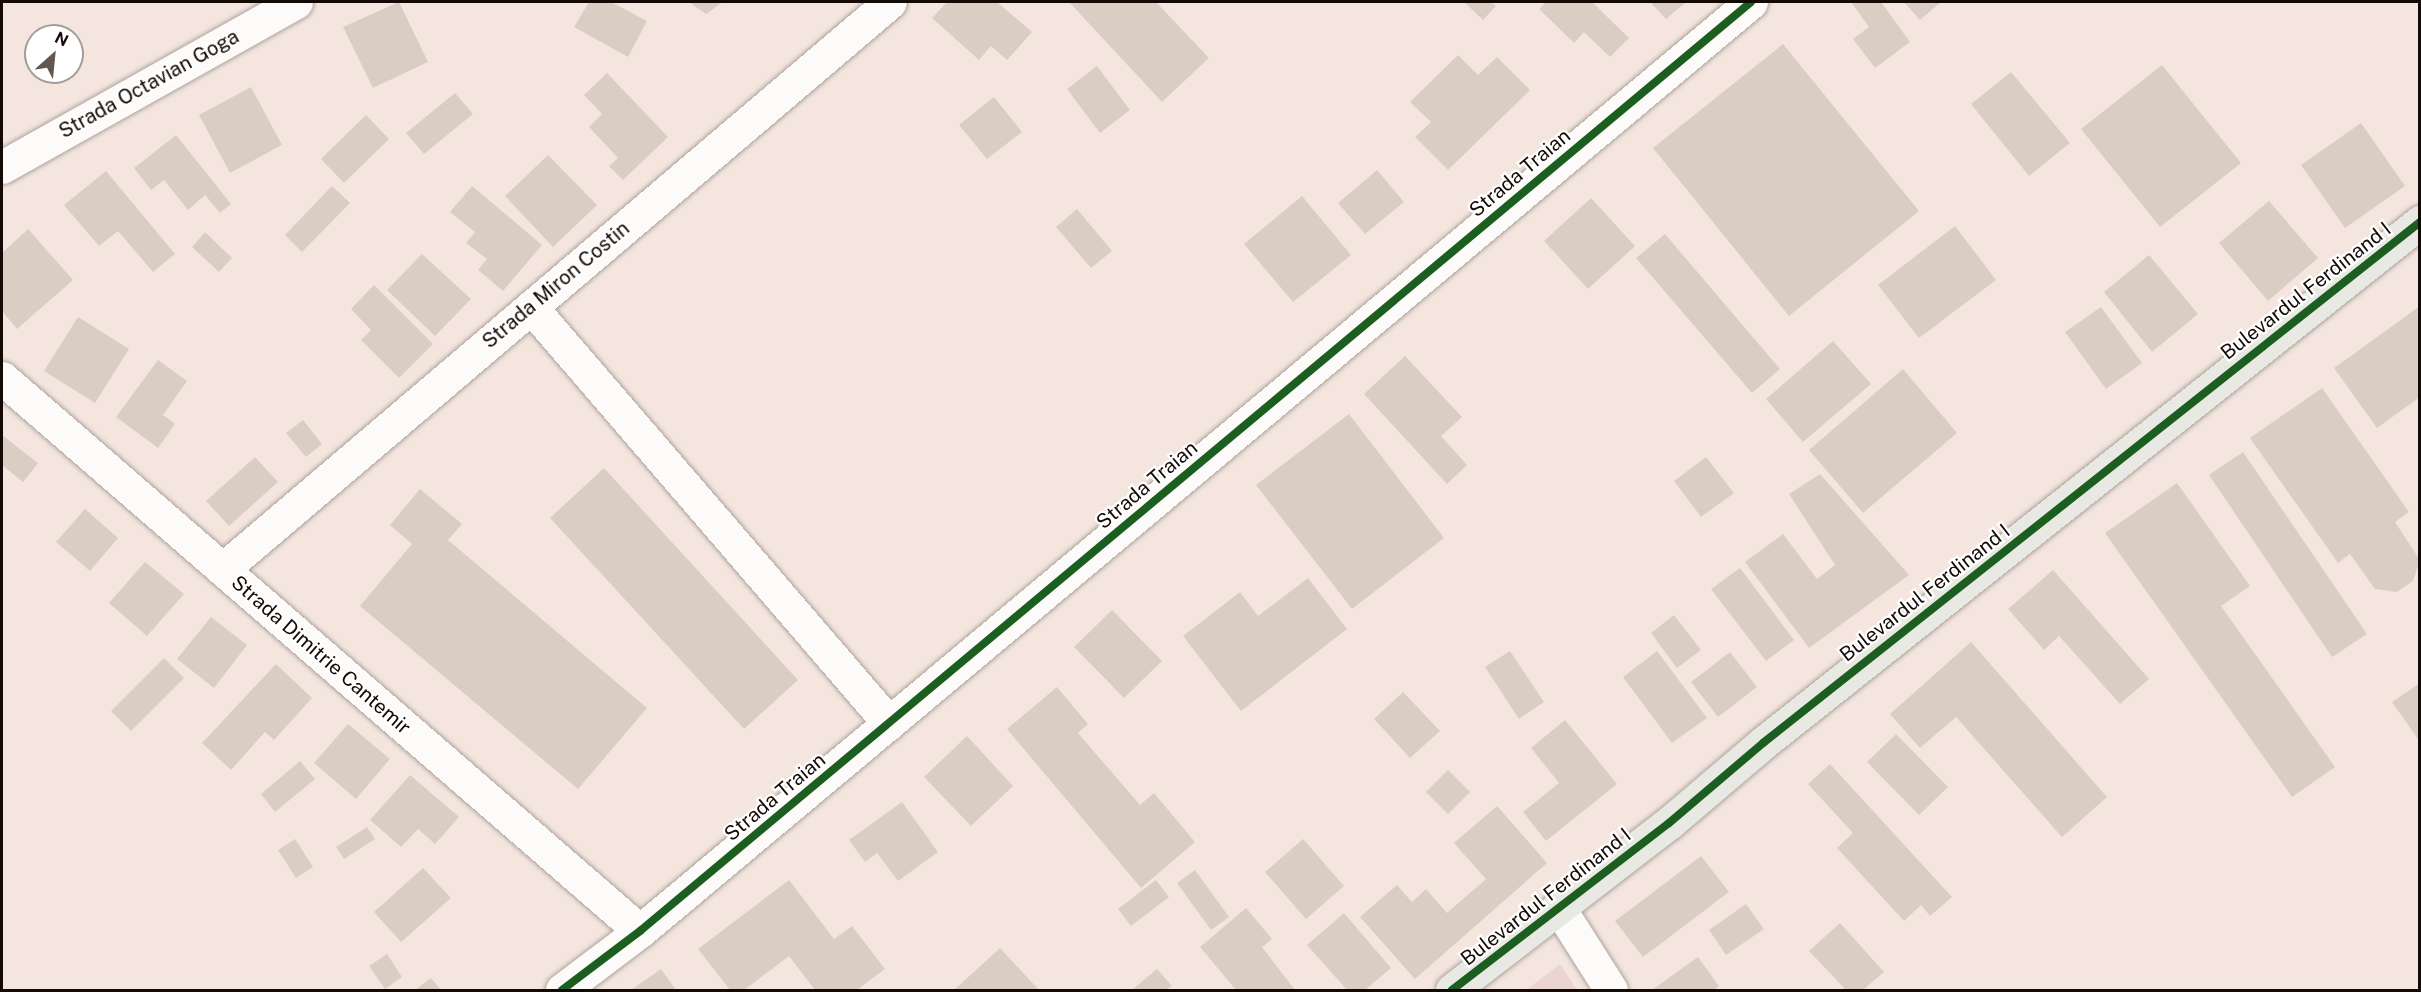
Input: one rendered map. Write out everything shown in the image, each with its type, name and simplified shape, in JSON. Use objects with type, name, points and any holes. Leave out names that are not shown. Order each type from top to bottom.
[{"type":"main road","name":"Bulevardul Ferdinand I","points":[[1452,990],[2420,222]]},
{"type":"street","name":"Strada Octavian Goga","points":[[2,167],[296,2]]},
{"type":"street","name":"Strada Miron Costin","points":[[223,569],[890,2]]},
{"type":"street","name":"Strada Traian","points":[[562,990],[640,931],[1751,2]]},
{"type":"street","points":[[531,307],[889,723]]},
{"type":"street","name":"Strada Dimitrie Cantemir","points":[[2,378],[640,931]]},
{"type":"street","points":[[1558,908],[1611,990]]},
{"type":"shaded area","points":[[1560,964],[1577,990],[1526,990]]},
{"type":"building","points":[[399,2],[428,62],[373,88],[343,27]]},
{"type":"building","points":[[589,2],[611,2],[647,21],[628,57],[574,27]]},
{"type":"building","points":[[689,2],[723,2],[706,14]]},
{"type":"building","points":[[947,2],[997,2],[1032,32],[1007,60],[991,46],[979,60],[932,18]]},
{"type":"building","points":[[1069,2],[1156,2],[1209,58],[1162,102]]},
{"type":"building","points":[[1464,2],[1491,2],[1496,6],[1483,20]]},
{"type":"building","points":[[1546,2],[1592,2],[1629,38],[1610,57],[1584,32],[1574,43],[1539,9]]},
{"type":"building","points":[[1650,2],[1686,2],[1666,19]]},
{"type":"building","points":[[1851,2],[1881,2],[1910,42],[1875,68],[1853,39],[1869,27]]},
{"type":"building","points":[[1904,2],[1941,2],[1920,20]]},
{"type":"building","points":[[1783,44],[1919,211],[1789,316],[1653,148]]},
{"type":"building","points":[[1458,55],[1478,75],[1497,57],[1530,90],[1448,170],[1415,137],[1431,122],[1410,102]]},
{"type":"building","points":[[2162,65],[2241,163],[2160,227],[2081,129]]},
{"type":"building","points":[[1097,66],[1130,110],[1100,133],[1067,89]]},
{"type":"building","points":[[2011,72],[2070,143],[2029,176],[1971,104]]},
{"type":"building","points":[[607,73],[668,137],[623,180],[609,166],[618,158],[589,127],[602,114],[584,95]]},
{"type":"building","points":[[251,87],[282,145],[230,173],[199,115]]},
{"type":"building","points":[[455,93],[473,114],[424,154],[406,133]]},
{"type":"building","points":[[994,97],[1022,132],[987,159],[959,125]]},
{"type":"building","points":[[366,115],[389,139],[344,183],[321,159]]},
{"type":"building","points":[[2361,123],[2405,186],[2345,228],[2301,165]]},
{"type":"building","points":[[176,135],[231,204],[220,213],[205,195],[188,210],[164,180],[151,190],[134,168]]},
{"type":"building","points":[[548,155],[597,205],[553,247],[505,196]]},
{"type":"building","points":[[1377,170],[1404,202],[1365,234],[1338,203]]},
{"type":"building","points":[[106,171],[175,254],[153,272],[118,231],[99,246],[64,205]]},
{"type":"building","points":[[332,186],[350,203],[302,252],[285,235]]},
{"type":"building","points":[[472,186],[542,245],[503,291],[478,270],[487,259],[466,243],[475,232],[450,212]]},
{"type":"building","points":[[1302,196],[1351,255],[1293,302],[1244,244]]},
{"type":"building","points":[[1591,198],[1635,246],[1588,289],[1544,241]]},
{"type":"building","points":[[2269,201],[2318,258],[2268,301],[2219,243]]},
{"type":"building","points":[[1077,209],[1112,251],[1091,268],[1056,227]]},
{"type":"building","points":[[1955,226],[1996,280],[1919,338],[1878,285]]},
{"type":"building","points":[[28,229],[73,280],[17,329],[2,311],[2,253]]},
{"type":"building","points":[[205,232],[232,258],[219,272],[192,247]]},
{"type":"building","points":[[1665,234],[1780,369],[1752,393],[1636,258]]},
{"type":"building","points":[[422,254],[471,299],[435,336],[387,290]]},
{"type":"building","points":[[2149,255],[2198,314],[2152,352],[2104,292]]},
{"type":"building","points":[[374,285],[433,344],[399,378],[361,340],[371,330],[351,309]]},
{"type":"building","points":[[2420,306],[2420,397],[2377,428],[2334,368]]},
{"type":"building","points":[[2101,307],[2142,363],[2106,389],[2065,332]]},
{"type":"building","points":[[78,317],[129,349],[95,403],[44,371]]},
{"type":"building","points":[[1833,341],[1871,384],[1803,442],[1766,399]]},
{"type":"building","points":[[1405,356],[1462,417],[1441,436],[1467,465],[1447,484],[1364,394]]},
{"type":"building","points":[[158,360],[187,381],[163,415],[175,424],[158,448],[116,417]]},
{"type":"building","points":[[1903,369],[1957,433],[1863,513],[1809,450]]},
{"type":"building","points":[[2322,388],[2409,512],[2395,522],[2420,560],[2413,581],[2397,592],[2375,589],[2350,554],[2338,563],[2250,438]]},
{"type":"building","points":[[1349,414],[1444,538],[1352,609],[1256,485]]},
{"type":"building","points":[[303,420],[322,444],[306,457],[286,433]]},
{"type":"building","points":[[2,435],[38,463],[23,482],[2,465]]},
{"type":"building","points":[[2243,452],[2367,634],[2332,657],[2209,475]]},
{"type":"building","points":[[255,457],[278,482],[229,526],[206,501]]},
{"type":"building","points":[[1706,457],[1734,493],[1701,517],[1674,481]]},
{"type":"building","points":[[604,468],[798,680],[744,729],[550,518]]},
{"type":"building","points":[[1820,474],[1909,575],[1809,648],[1745,562],[1783,534],[1817,579],[1835,565],[1789,494]]},
{"type":"building","points":[[2177,483],[2250,586],[2221,606],[2335,767],[2292,797],[2105,533]]},
{"type":"building","points":[[420,489],[462,524],[448,540],[647,708],[578,789],[360,606],[412,544],[390,525]]},
{"type":"building","points":[[85,509],[118,538],[90,571],[56,542]]},
{"type":"building","points":[[145,562],[184,594],[147,636],[109,603]]},
{"type":"building","points":[[1740,568],[1794,640],[1766,661],[1711,589]]},
{"type":"building","points":[[2053,570],[2149,679],[2120,704],[2059,636],[2044,650],[2008,609]]},
{"type":"building","points":[[1308,578],[1347,629],[1241,711],[1183,636],[1240,592],[1258,616]]},
{"type":"building","points":[[1112,610],[1162,661],[1124,698],[1074,647]]},
{"type":"building","points":[[1674,615],[1701,650],[1677,668],[1651,633]]},
{"type":"building","points":[[211,617],[247,645],[214,688],[177,659]]},
{"type":"building","points":[[1971,642],[2107,797],[2062,837],[1956,717],[1920,748],[1890,714]]},
{"type":"building","points":[[1510,651],[1544,702],[1519,719],[1485,667]]},
{"type":"building","points":[[1657,651],[1707,718],[1672,743],[1623,677]]},
{"type":"building","points":[[1730,652],[1757,687],[1718,717],[1691,682]]},
{"type":"building","points":[[164,658],[184,678],[131,731],[111,711]]},
{"type":"building","points":[[276,664],[312,698],[274,740],[265,732],[231,770],[202,743]]},
{"type":"building","points":[[2420,683],[2420,742],[2392,702]]},
{"type":"building","points":[[1057,687],[1088,724],[1078,733],[1140,805],[1154,793],[1195,842],[1141,888],[1007,729]]},
{"type":"building","points":[[1403,692],[1440,731],[1410,758],[1374,719]]},
{"type":"building","points":[[1565,720],[1617,784],[1546,841],[1523,812],[1559,783],[1531,748]]},
{"type":"building","points":[[348,724],[390,759],[356,799],[314,763]]},
{"type":"building","points":[[1896,734],[1948,787],[1919,815],[1867,762]]},
{"type":"building","points":[[967,736],[1013,786],[971,826],[924,777]]},
{"type":"building","points":[[300,761],[315,779],[275,812],[261,794]]},
{"type":"building","points":[[1830,764],[1952,897],[1930,916],[1921,905],[1904,921],[1837,848],[1853,833],[1808,784]]},
{"type":"building","points":[[1448,770],[1470,792],[1448,814],[1426,792]]},
{"type":"building","points":[[410,775],[459,817],[435,844],[418,829],[401,847],[370,820]]},
{"type":"building","points":[[902,802],[938,852],[898,881],[877,853],[865,862],[849,840]]},
{"type":"building","points":[[1497,806],[1547,863],[1415,979],[1360,917],[1397,885],[1412,902],[1426,889],[1447,913],[1486,879],[1454,843]]},
{"type":"building","points":[[367,827],[375,839],[344,859],[336,847]]},
{"type":"building","points":[[295,839],[313,867],[296,878],[278,850]]},
{"type":"building","points":[[1303,839],[1344,886],[1306,919],[1265,872]]},
{"type":"building","points":[[1701,856],[1729,892],[1643,957],[1615,921]]},
{"type":"building","points":[[423,868],[451,898],[401,942],[374,912]]},
{"type":"building","points":[[1195,870],[1229,917],[1211,930],[1177,883]]},
{"type":"building","points":[[789,880],[834,939],[852,926],[885,969],[857,990],[815,990],[789,956],[744,990],[730,990],[698,949]]},
{"type":"building","points":[[1156,880],[1169,897],[1131,926],[1118,909]]},
{"type":"building","points":[[1746,904],[1764,929],[1726,955],[1709,930]]},
{"type":"building","points":[[1246,908],[1272,939],[1262,947],[1295,990],[1236,990],[1200,947]]},
{"type":"building","points":[[1344,913],[1391,968],[1365,990],[1347,990],[1307,945]]},
{"type":"building","points":[[1840,923],[1884,972],[1863,990],[1846,990],[1809,951]]},
{"type":"building","points":[[1000,948],[1039,990],[954,990]]},
{"type":"building","points":[[387,954],[402,977],[385,989],[369,966]]},
{"type":"building","points":[[1698,957],[1719,986],[1714,990],[1652,990]]},
{"type":"building","points":[[661,969],[676,990],[631,990]]},
{"type":"building","points":[[1157,969],[1172,986],[1166,990],[1132,990]]},
{"type":"building","points":[[431,978],[441,990],[415,990]]},
{"type":"cycle path","points":[[562,990],[640,931],[1751,2]]},
{"type":"cycle path","points":[[1452,990],[1669,823],[1763,743],[2420,222]]}]
